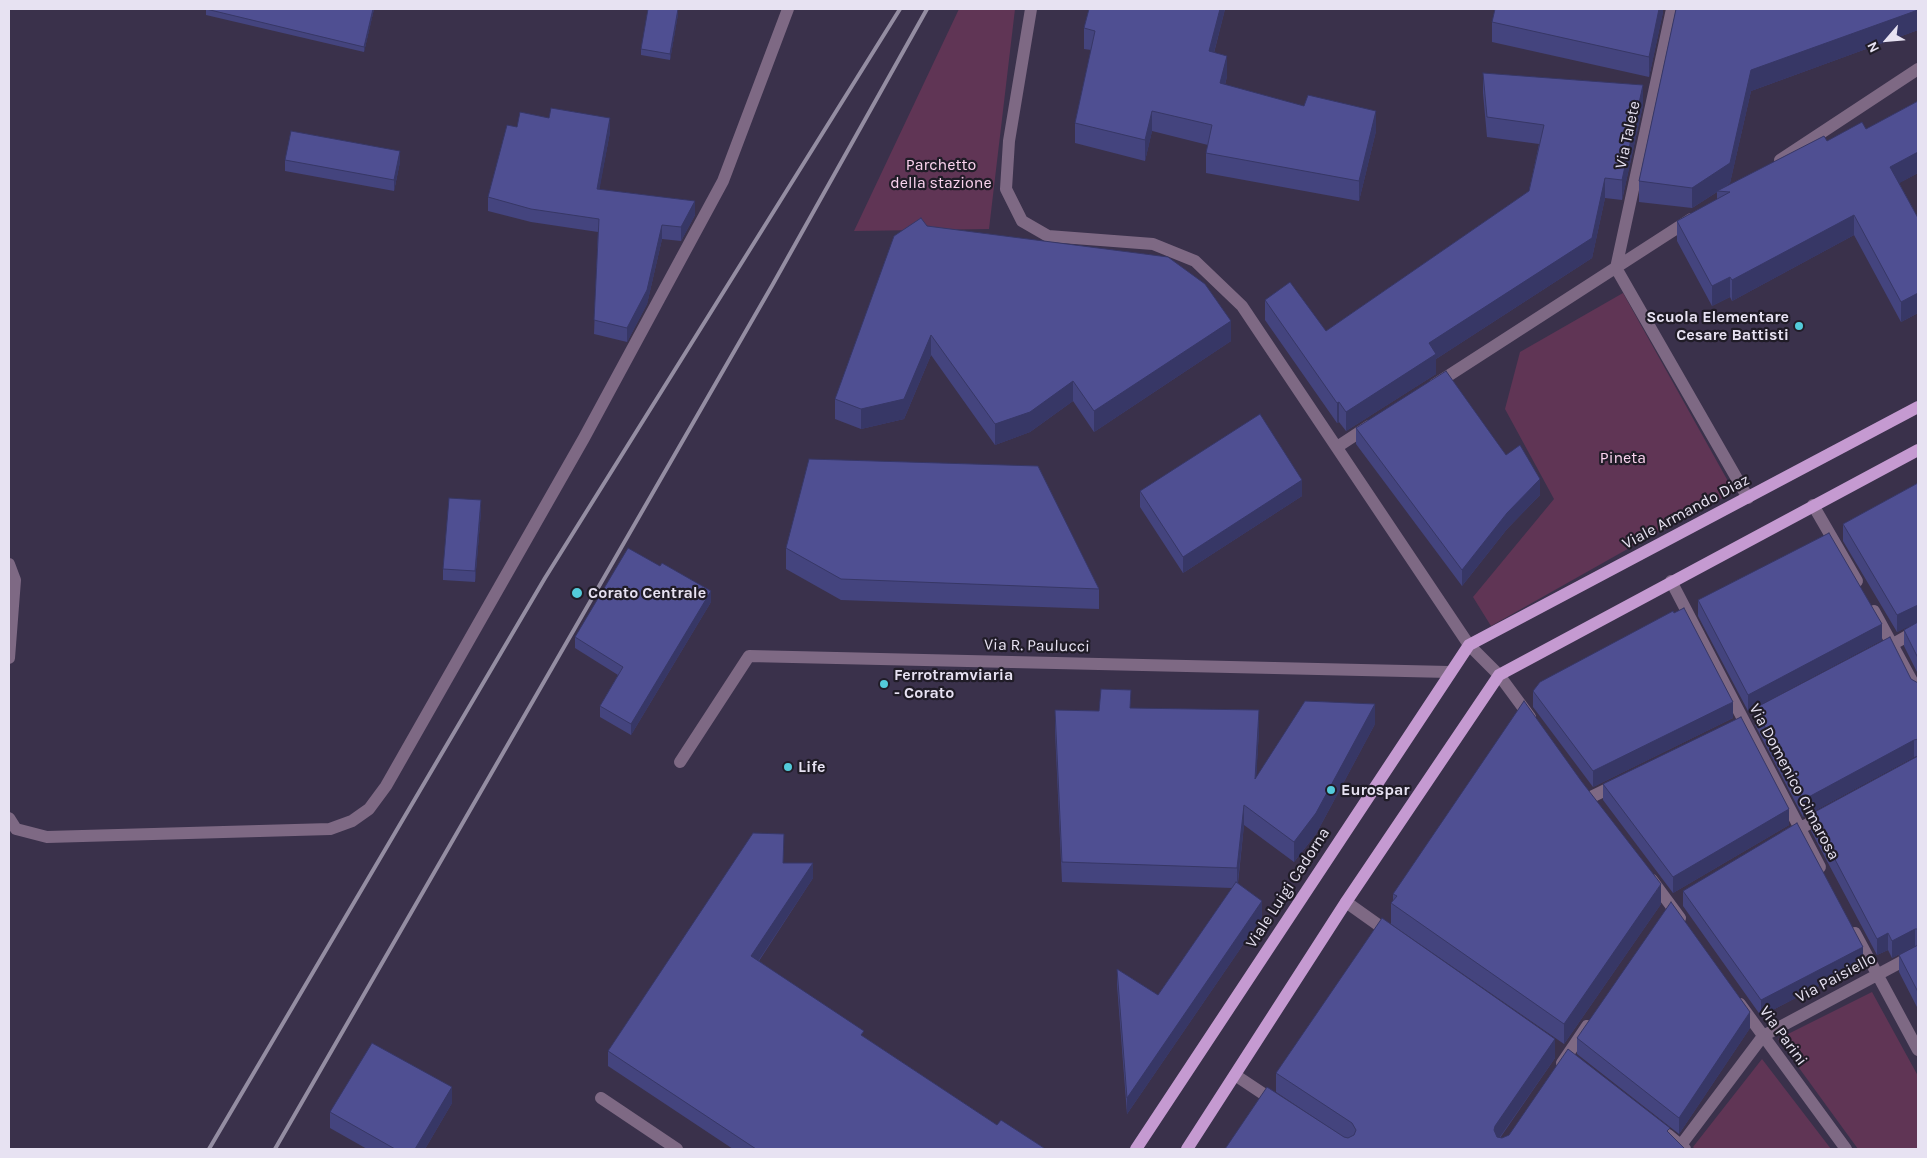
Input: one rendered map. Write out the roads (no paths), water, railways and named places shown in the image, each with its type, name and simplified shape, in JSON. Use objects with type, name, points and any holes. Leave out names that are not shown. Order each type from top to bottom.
[{"type":"main road","name":"Viale Armando Diaz","points":[[1469,645],[1918,407]]},
{"type":"main road","points":[[1187,1149],[1346,902],[1500,675],[1671,581],[1918,450]]},
{"type":"main road","name":"Viale Luigi Cadorna","points":[[1136,1149],[1469,645]]},
{"type":"street","points":[[9,818],[16,829],[39,835],[76,836],[330,828],[352,821],[369,809],[386,786],[579,447],[723,181],[788,9]]},
{"type":"street","points":[[1030,9],[1010,141],[1006,189],[1022,221],[1048,236],[1153,244],[1195,261],[1242,306],[1469,645],[1500,675],[1539,729]]},
{"type":"street","name":"Via Talete","points":[[1616,268],[1672,9]]},
{"type":"street","points":[[1771,166],[1918,69]]},
{"type":"street","points":[[1419,394],[1698,214]]},
{"type":"street","points":[[1616,268],[1748,498]]},
{"type":"street","points":[[1337,447],[1378,421]]},
{"type":"street","points":[[1813,505],[1894,644],[1918,692]]},
{"type":"street","points":[[9,564],[16,580],[9,658]]},
{"type":"street","name":"Via Domenico Cimarosa","points":[[1671,581],[1827,880]]},
{"type":"street","points":[[1867,658],[1918,630]]},
{"type":"street","name":"Via R. Paulucci","points":[[680,762],[749,656],[1450,672]]},
{"type":"street","points":[[1589,798],[1634,776]]},
{"type":"street","points":[[1775,843],[1834,810]]},
{"type":"street","points":[[1642,866],[1687,928]]},
{"type":"street","points":[[1346,902],[1404,942]]},
{"type":"street","points":[[1850,923],[1918,1050]]},
{"type":"street","name":"Via Paisiello","points":[[1682,1148],[1763,1036],[1918,953]]},
{"type":"street","name":"Via Parini","points":[[1730,989],[1846,1149]]},
{"type":"street","points":[[1556,1071],[1594,1016]]},
{"type":"street","points":[[1235,1075],[1291,1112]]},
{"type":"street","points":[[601,1098],[677,1149]]},
{"type":"street","points":[[1658,1127],[1682,1148]]},
{"type":"railway","points":[[209,1149],[545,578],[900,9]]},
{"type":"railway","points":[[275,1149],[773,284],[927,9]]},
{"type":"place","name":"Scuola Elementare Cesare Battisti","points":[[1799,326]]},
{"type":"place","name":"Corato Centrale","points":[[577,593]]},
{"type":"place","name":"Ferrotramviaria - Corato","points":[[884,684]]},
{"type":"place","name":"Life","points":[[788,767]]},
{"type":"place","name":"Eurospar","points":[[1331,790]]},
{"type":"park label","name":"Parchetto della stazione","points":[[941,174]]},
{"type":"park label","name":"Pineta","points":[[1623,458]]}]
